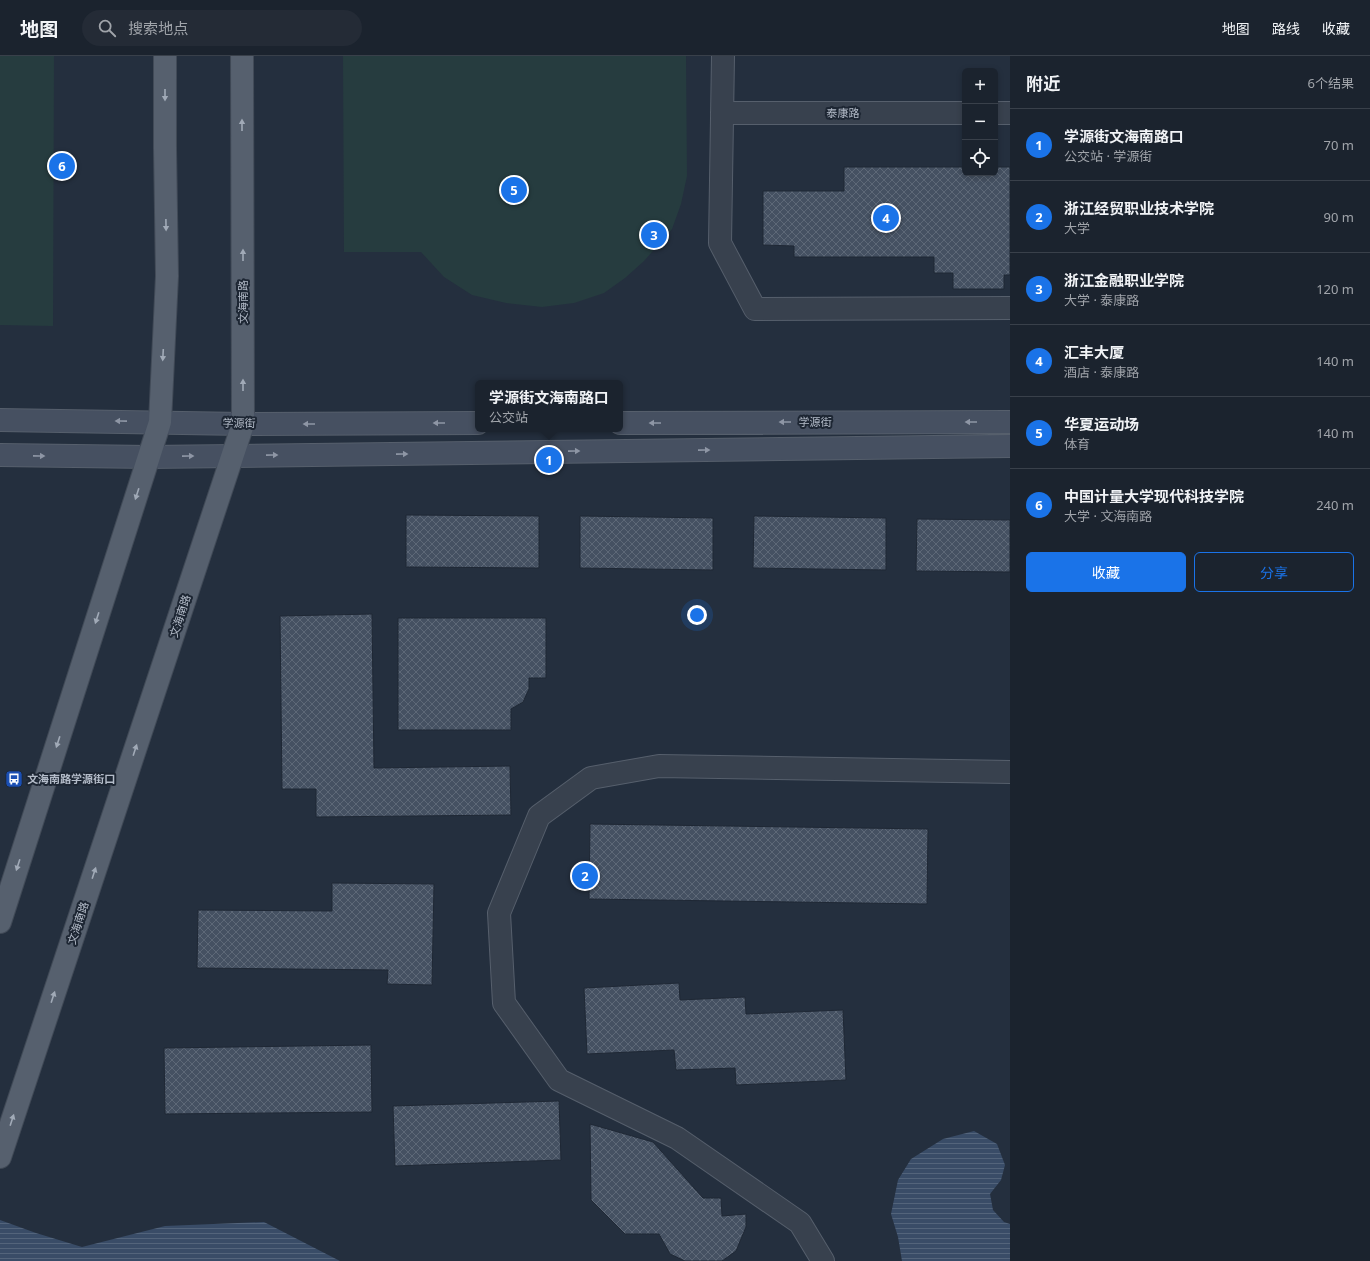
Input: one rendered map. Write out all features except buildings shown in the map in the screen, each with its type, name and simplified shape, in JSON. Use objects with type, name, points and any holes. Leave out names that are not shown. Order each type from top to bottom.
[{"type":"main road","points":[[0,922],[160,422],[167,276],[165,56]]},
{"type":"main road","name":"文海南路","points":[[0,1157],[243,424],[242,56]]},
{"type":"main road","name":"学源街","points":[[0,420],[243,424],[475,423]]},
{"type":"main road","name":"学源街","points":[[623,423],[1010,422]]},
{"type":"main road","points":[[0,455],[149,457],[1010,446]]},
{"type":"street","points":[[723,56],[720,243],[755,309],[1010,308]]},
{"type":"street","name":"泰康路","points":[[722,113],[962,113]]},
{"type":"street","points":[[998,113],[1010,113]]},
{"type":"street","points":[[823,1261],[800,1223],[677,1138],[559,1080],[504,1003],[499,913],[539,816],[591,778],[659,766],[1010,772]]},
{"type":"green space","points":[[0,56],[54,56],[53,326],[0,325]]},
{"type":"green space","points":[[343,56],[686,56],[687,176],[681,204],[672,229],[644,261],[625,278],[604,293],[574,303],[542,307],[506,303],[472,295],[444,277],[421,252],[344,252]]},
{"type":"water","points":[[974,1131],[997,1144],[1005,1165],[1001,1180],[990,1194],[993,1210],[1004,1222],[1010,1224],[1010,1261],[902,1261],[898,1237],[891,1214],[898,1180],[911,1159],[943,1139]]},
{"type":"water","points":[[0,1220],[82,1247],[165,1226],[264,1222],[340,1261],[0,1261]]},
{"type":"place","name":"中国计量大学现代科技学院","points":[[62,166]]},
{"type":"place","name":"华夏运动场","points":[[514,190]]},
{"type":"place","name":"汇丰大厦","points":[[886,218]]},
{"type":"place","name":"浙江金融职业学院","points":[[654,235]]},
{"type":"place","name":"学源街文海南路口","points":[[549,460]]},
{"type":"place","name":"文海南路学源街口","points":[[14,779]]},
{"type":"place","name":"浙江经贸职业技术学院","points":[[585,876]]}]
